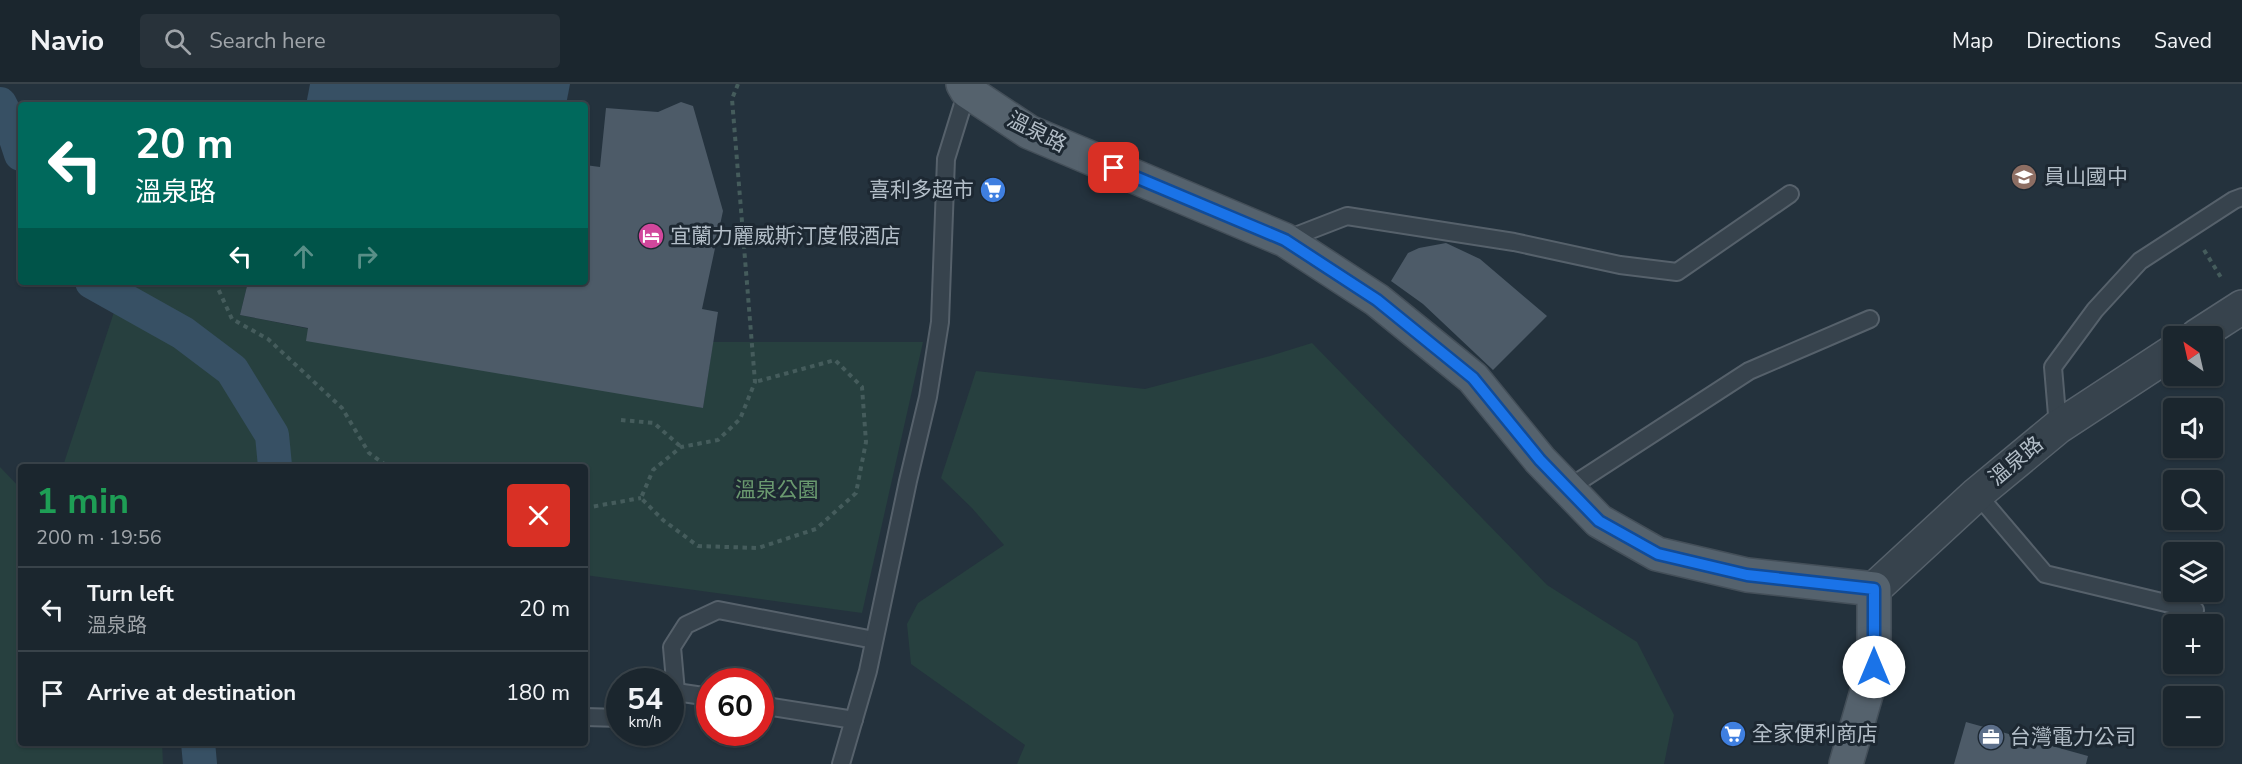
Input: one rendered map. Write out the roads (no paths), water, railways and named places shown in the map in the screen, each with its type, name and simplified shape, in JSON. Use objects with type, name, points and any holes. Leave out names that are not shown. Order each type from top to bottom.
[{"type":"main road","name":"溫泉路","points":[[965,88],[1029,132],[1285,240],[1377,300],[1473,378],[1540,460],[1599,521],[1658,554],[1747,575],[1874,589]]},
{"type":"main road","points":[[1846,764],[1874,667],[1874,589]]},
{"type":"street","points":[[2212,326],[2241,307]]},
{"type":"street","name":"溫泉路","points":[[1874,589],[1977,494],[2058,427],[2163,358]]},
{"type":"lane","points":[[842,764],[874,640],[928,397],[940,322],[946,159],[965,88]]},
{"type":"lane","points":[[1285,240],[1347,216],[1514,242],[1620,266],[1677,272],[1790,194]]},
{"type":"lane","points":[[2058,427],[2053,367],[2095,310],[2140,261],[2242,197]]},
{"type":"lane","points":[[1567,489],[1749,371],[1870,319]]},
{"type":"lane","points":[[1977,494],[2045,574],[2195,610]]},
{"type":"lane","points":[[672,668],[672,646],[686,625],[718,610],[874,640]]},
{"type":"lane","points":[[774,707],[854,720]]},
{"type":"lane","points":[[588,717],[606,718]]},
{"type":"water","points":[[310,84],[570,84],[567,102],[307,102]]},
{"type":"waterway","points":[[0,104],[18,145]]},
{"type":"waterway","points":[[97,285],[183,333],[232,370],[272,435],[275,464]]},
{"type":"waterway","points":[[198,746],[200,764]]},
{"type":"place","name":"員山國中","points":[[2024,177]]},
{"type":"place","name":"喜利多超市","points":[[993,190]]},
{"type":"place","name":"宜蘭力麗威斯汀度假酒店","points":[[651,236]]},
{"type":"place","name":"全家便利商店","points":[[1733,734]]},
{"type":"place","name":"台灣電力公司","points":[[1991,737]]},
{"type":"park label","name":"溫泉公園","points":[[777,490]]}]
